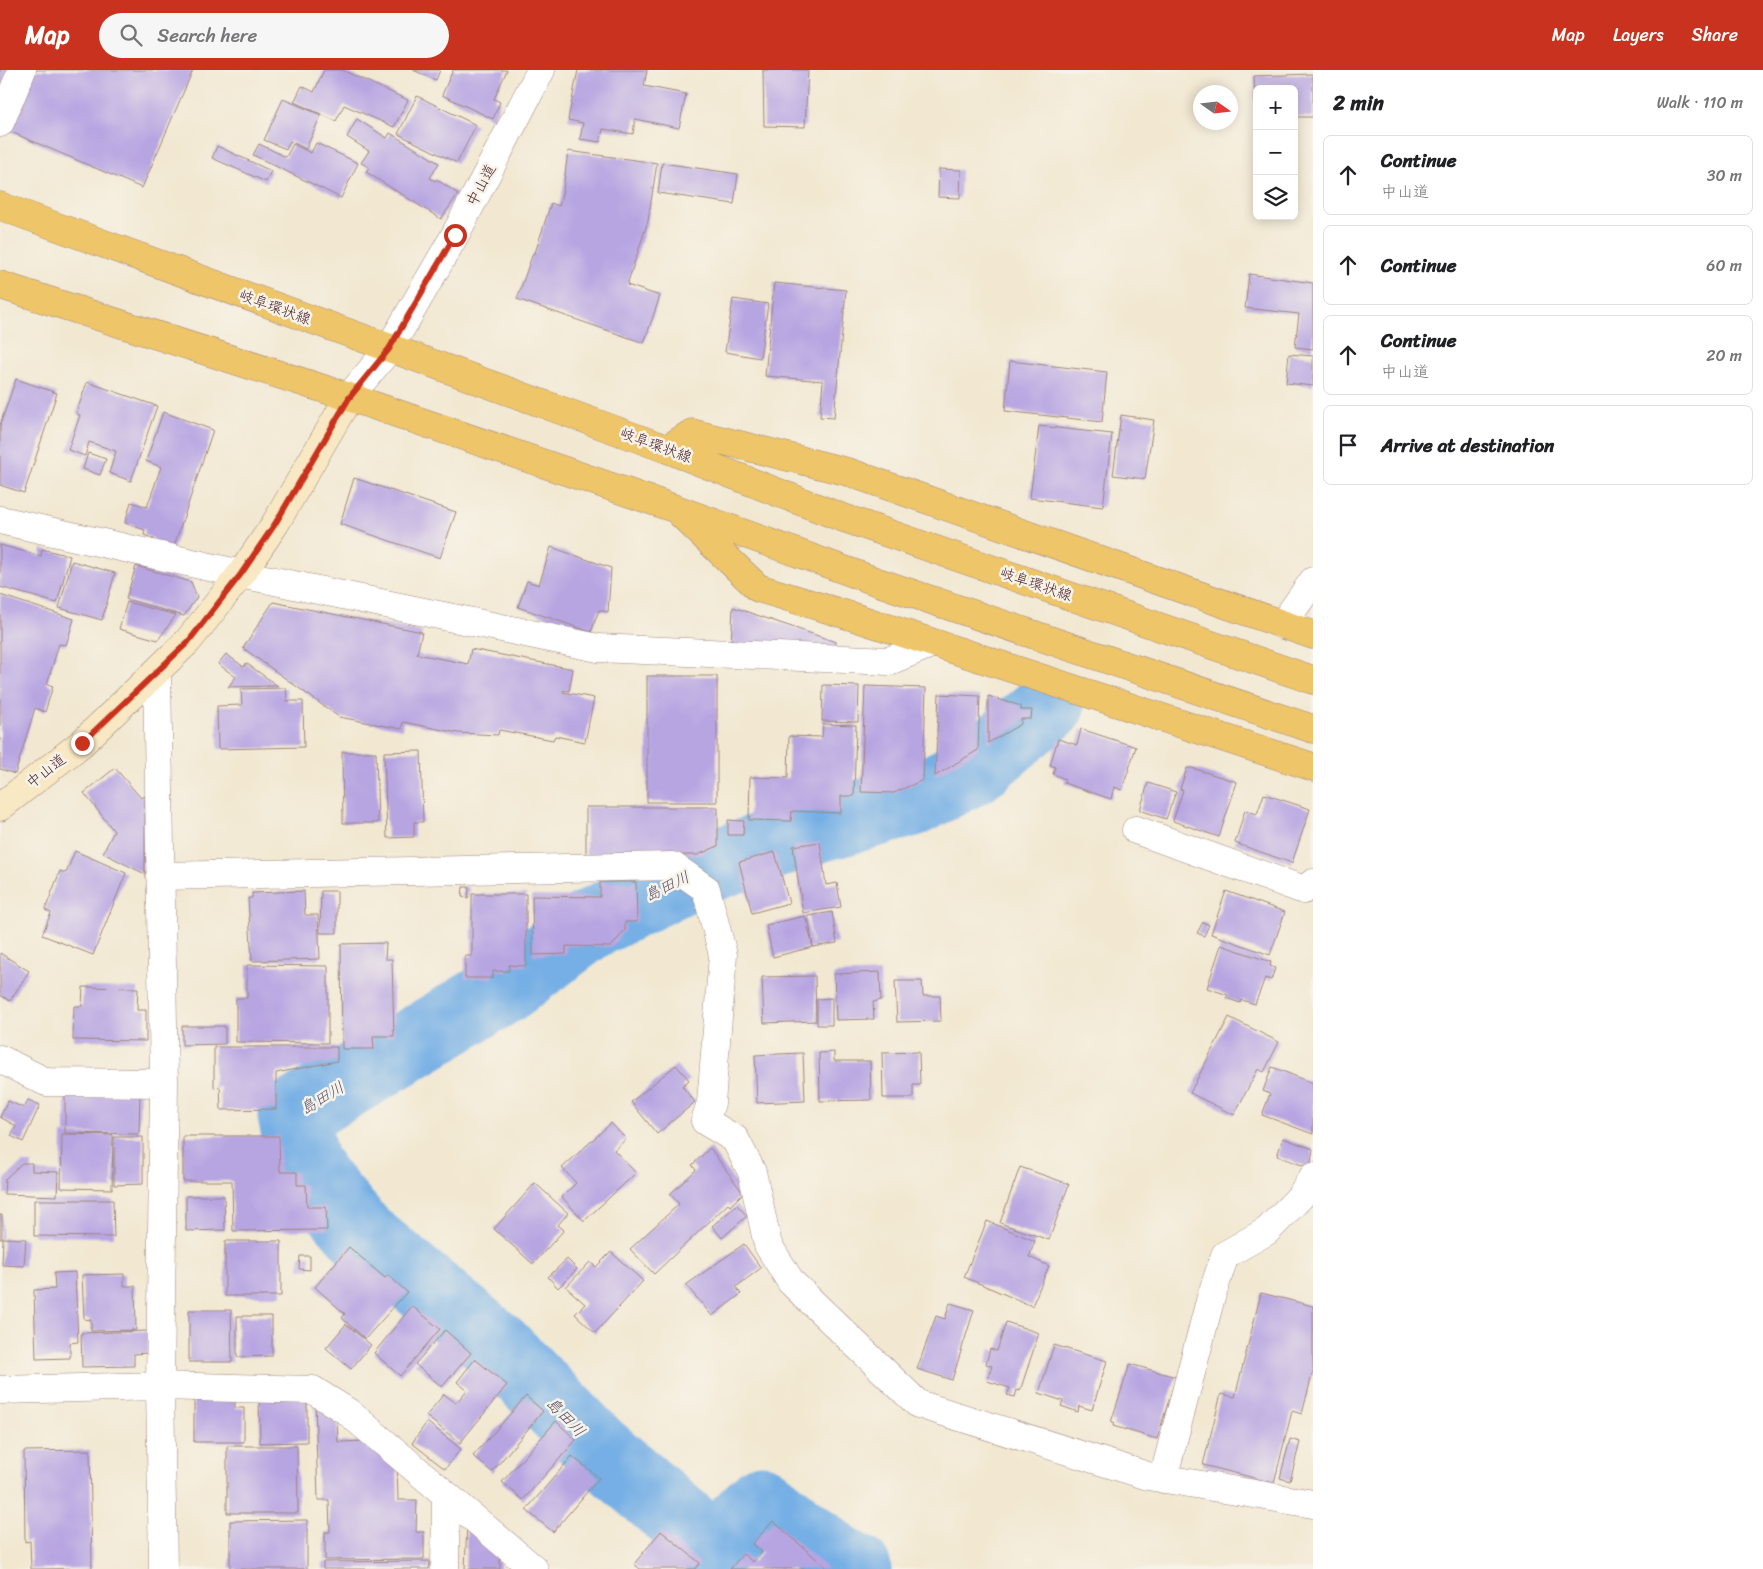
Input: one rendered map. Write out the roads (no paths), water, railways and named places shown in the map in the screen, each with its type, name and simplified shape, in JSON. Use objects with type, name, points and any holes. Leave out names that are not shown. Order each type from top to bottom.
[{"type":"main road","name":"岐阜環状線","points":[[0,206],[667,449],[838,516],[1313,680]]},
{"type":"main road","points":[[0,285],[349,398],[676,509],[875,581],[1313,730]]},
{"type":"main road","points":[[667,449],[692,433],[848,472],[1313,635]]},
{"type":"main road","points":[[676,509],[758,588],[1313,767]]},
{"type":"street","points":[[0,123],[22,70]]},
{"type":"street","name":"中山道","points":[[0,807],[82,743],[157,672],[188,642],[241,574],[275,524],[349,398],[389,349],[455,235],[541,70]]},
{"type":"street","points":[[0,520],[241,574],[598,648],[889,661],[933,644]]},
{"type":"street","points":[[1282,625],[1313,581]]},
{"type":"street","points":[[157,672],[164,1083],[160,1386],[163,1569]]},
{"type":"street","points":[[1136,830],[1304,890],[1313,883]]},
{"type":"street","points":[[160,876],[673,866],[706,889],[723,955],[711,1103],[705,1121],[735,1139],[752,1172],[768,1245],[792,1282],[918,1404],[1148,1476],[1313,1504]]},
{"type":"street","points":[[0,1059],[46,1082],[164,1083]]},
{"type":"street","points":[[1163,1479],[1211,1297],[1225,1255],[1267,1231],[1300,1197],[1313,1177]]},
{"type":"street","points":[[0,1390],[160,1386],[313,1390],[348,1412],[534,1569]]},
{"type":"street","points":[[445,1569],[446,1496]]},
{"type":"waterway","name":"島田川","points":[[856,1569],[838,1560],[762,1500],[714,1548],[597,1448],[499,1348],[363,1236],[319,1185],[303,1162],[293,1115],[505,988],[589,925],[690,874],[819,827],[913,801],[973,770],[1049,706]]}]
